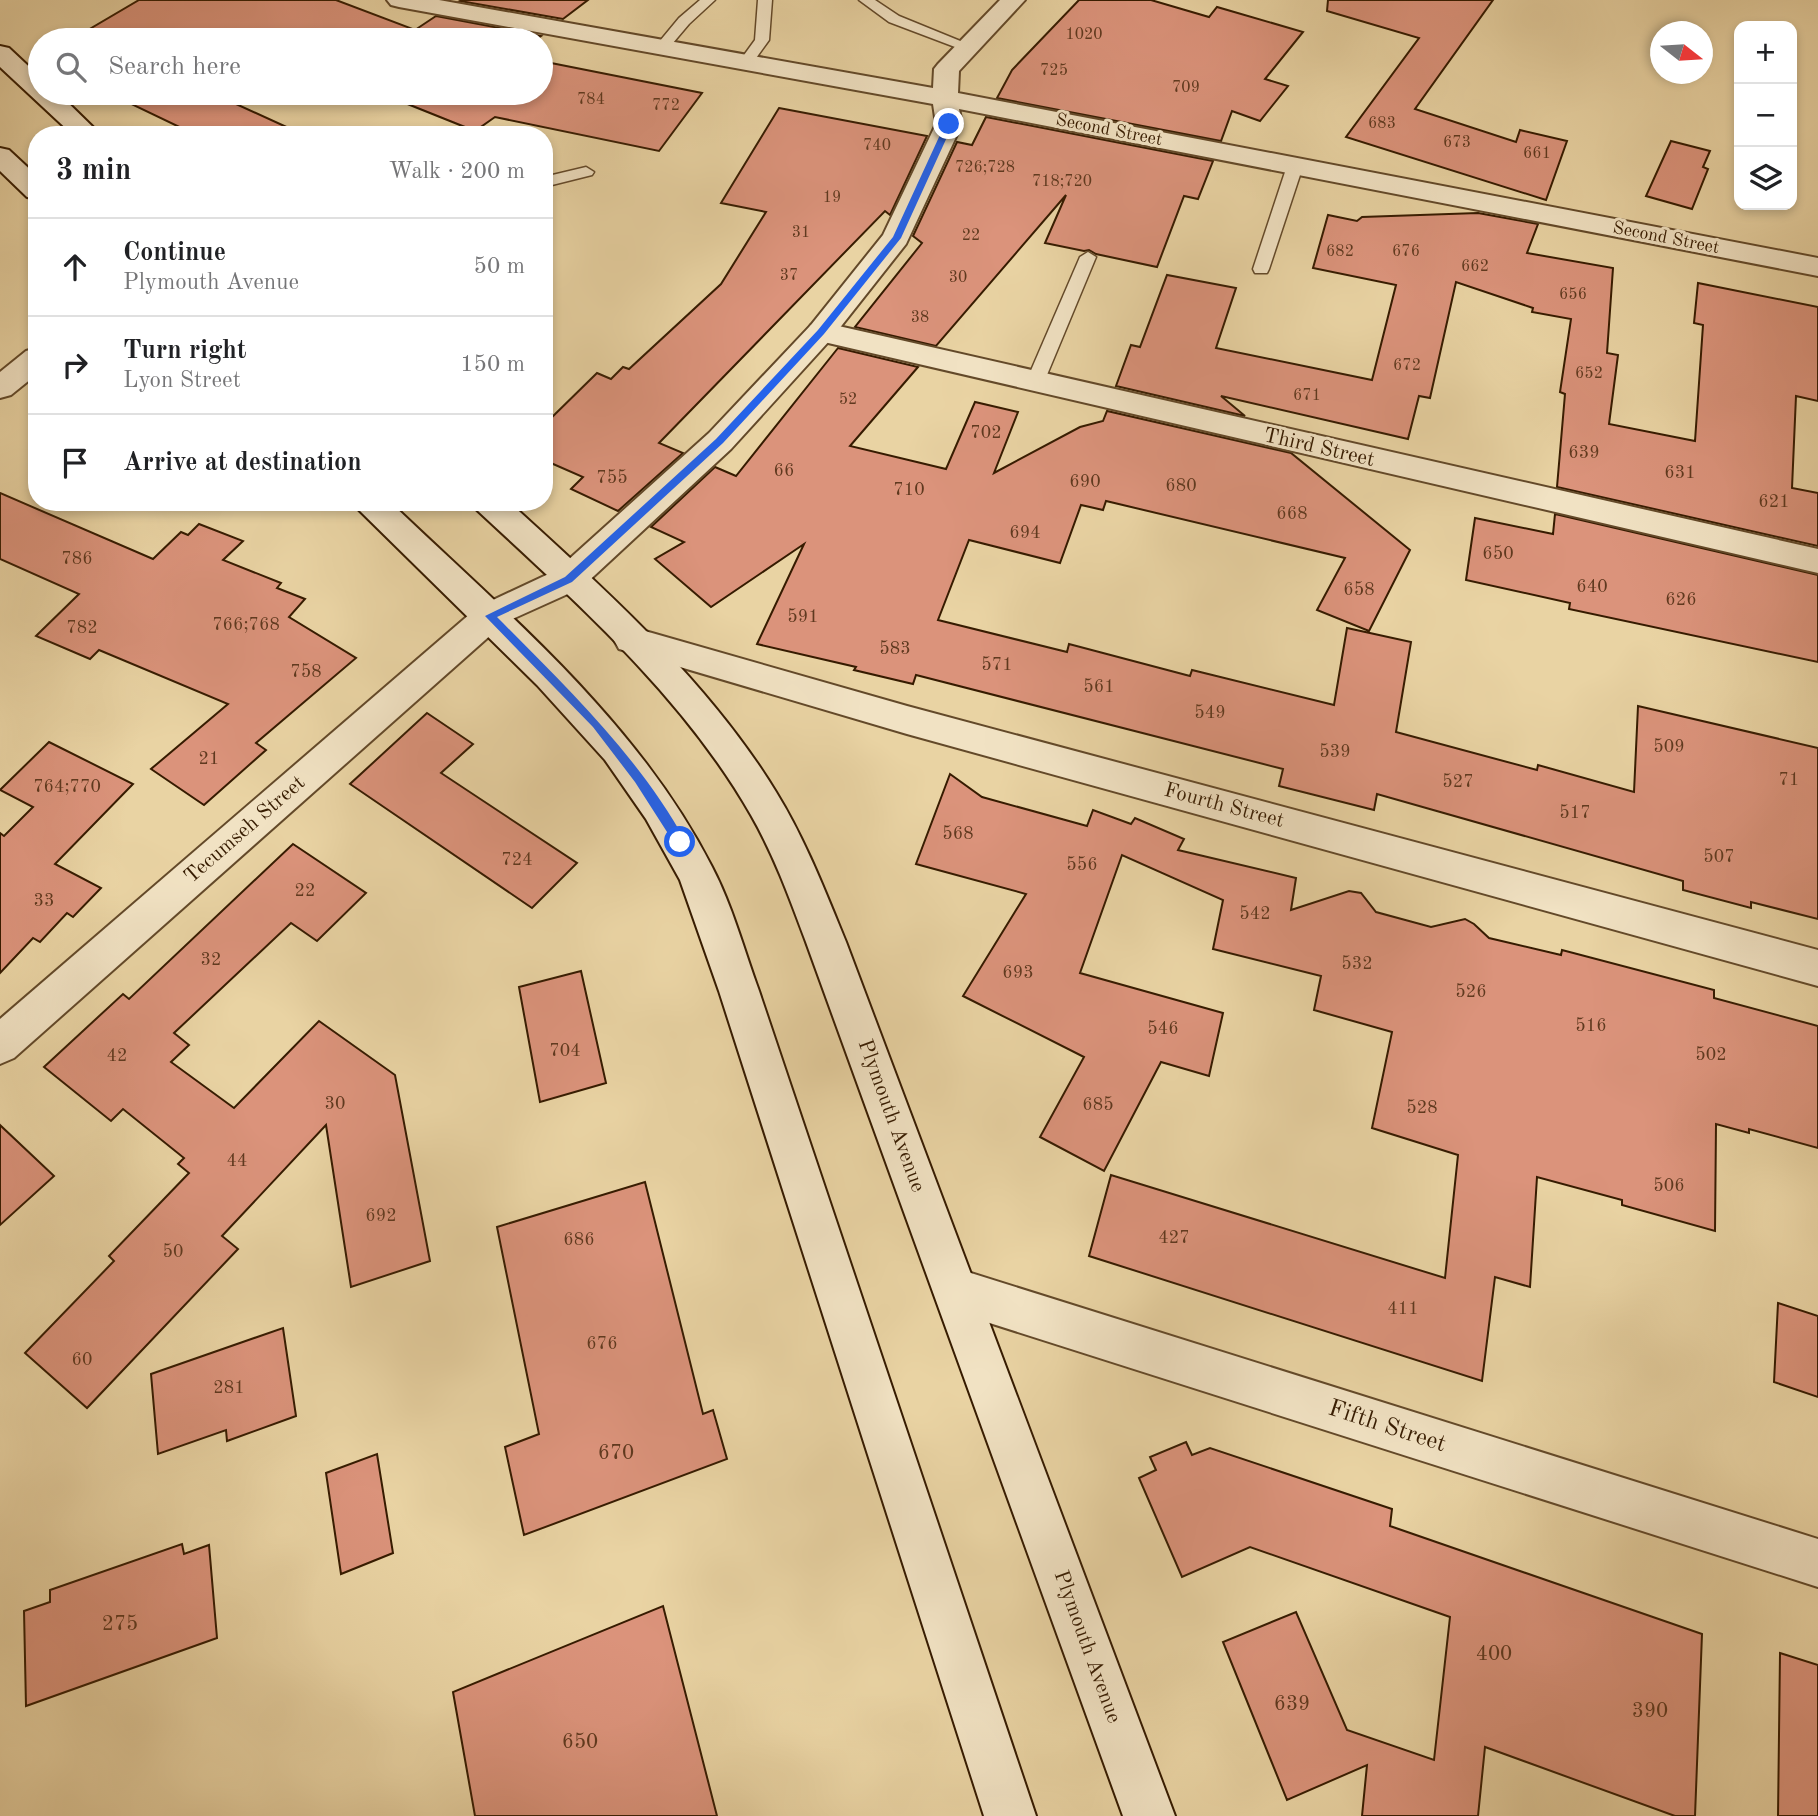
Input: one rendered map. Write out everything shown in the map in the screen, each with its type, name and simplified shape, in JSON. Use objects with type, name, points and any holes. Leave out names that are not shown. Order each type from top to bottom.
[{"type":"street","name":"Second Street","points":[[402,0],[945,98],[1818,267]]},
{"type":"street","name":"Tecumseh Street","points":[[0,1045],[490,616],[569,579],[720,441],[821,332],[897,238],[949,124],[945,98],[947,69],[1013,0]]},
{"type":"street","points":[[0,53],[28,80]]},
{"type":"street","points":[[55,105],[78,126]]},
{"type":"street","points":[[0,156],[28,182]]},
{"type":"street","name":"Third Street","points":[[821,332],[1818,561]]},
{"type":"street","points":[[0,388],[28,365]]},
{"type":"street","points":[[379,511],[573,699],[618,750],[659,808],[698,876],[744,1004],[1010,1816]]},
{"type":"street","name":"Plymouth Avenue","points":[[497,511],[671,680],[717,735],[762,802],[783,840],[826,942],[1149,1816]]},
{"type":"street","name":"Fourth Street","points":[[631,640],[907,720],[1818,968]]},
{"type":"street","name":"Fifth Street","points":[[956,1290],[1818,1563]]},
{"type":"lane","points":[[662,47],[684,21],[708,0]]},
{"type":"lane","points":[[746,62],[762,40],[765,0]]},
{"type":"lane","points":[[866,0],[894,19],[968,47]]},
{"type":"lane","points":[[1261,268],[1295,166]]},
{"type":"lane","points":[[553,180],[586,172]]},
{"type":"lane","points":[[1035,382],[1088,257]]},
{"type":"building","points":[[139,0],[336,0],[410,28],[91,28]]},
{"type":"building","points":[[588,0],[563,19],[460,1]]},
{"type":"building","points":[[1079,0],[1151,0],[1209,17],[1217,7],[1303,32],[1265,79],[1288,86],[1260,121],[1232,111],[1221,141],[997,98],[1012,70]]},
{"type":"building","points":[[1328,0],[1493,0],[1415,109],[1516,142],[1520,130],[1567,141],[1546,200],[1346,137],[1419,38],[1327,11]]},
{"type":"building","points":[[436,16],[499,28],[418,28]]},
{"type":"building","points":[[553,63],[702,93],[659,151],[553,129],[553,126],[538,126],[495,117],[482,126],[462,126],[410,105],[553,105]]},
{"type":"building","points":[[133,105],[238,105],[284,126],[177,126]]},
{"type":"building","points":[[779,108],[927,136],[890,215],[885,211],[659,443],[683,453],[618,511],[571,489],[583,477],[553,464],[553,416],[597,373],[611,379],[623,367],[629,369],[721,284],[766,212],[721,203]]},
{"type":"building","points":[[986,117],[1213,161],[1198,199],[1184,196],[1157,267],[1096,254],[1089,250],[1045,243],[1066,195],[936,346],[855,327],[922,243],[913,236],[957,142],[972,145]]},
{"type":"building","points":[[1671,141],[1710,151],[1703,167],[1708,169],[1692,209],[1646,196]]},
{"type":"building","points":[[1478,213],[1538,224],[1527,253],[1613,268],[1607,353],[1618,355],[1609,424],[1695,441],[1703,325],[1694,323],[1698,283],[1818,307],[1818,401],[1796,396],[1792,488],[1818,493],[1818,546],[1557,487],[1565,394],[1560,392],[1571,319],[1532,312],[1533,308],[1456,282],[1430,398],[1419,396],[1408,439],[1221,396],[1245,416],[1116,386],[1131,345],[1140,347],[1167,275],[1236,288],[1216,348],[1372,380],[1396,285],[1313,268],[1328,215],[1357,221],[1362,217]]},
{"type":"building","points":[[838,348],[918,367],[850,446],[946,469],[975,402],[1018,412],[994,473],[1080,427],[1103,421],[1107,411],[1291,453],[1410,550],[1369,631],[1317,610],[1345,558],[1106,501],[1103,510],[1081,505],[1060,563],[969,540],[938,620],[1067,652],[1069,644],[1190,676],[1192,670],[1334,705],[1347,628],[1411,642],[1396,732],[1537,770],[1538,765],[1634,792],[1638,706],[1818,748],[1818,919],[1751,902],[1751,908],[1683,890],[1683,881],[1377,794],[1374,810],[1279,786],[1283,769],[916,675],[913,684],[854,670],[856,667],[757,644],[804,544],[711,607],[655,559],[684,542],[651,527],[715,467],[736,476]]},
{"type":"building","points":[[0,493],[28,505],[28,511],[42,511],[153,559],[181,532],[188,535],[199,524],[243,541],[223,560],[281,583],[277,588],[305,599],[289,617],[356,658],[256,743],[266,750],[204,805],[151,769],[228,704],[99,650],[90,659],[36,636],[79,594],[0,559]]},
{"type":"building","points":[[1555,514],[1818,575],[1818,662],[1569,609],[1570,603],[1466,580],[1475,518],[1553,534]]},
{"type":"building","points":[[427,713],[473,744],[441,773],[577,863],[532,908],[350,784]]},
{"type":"building","points":[[49,742],[133,784],[55,864],[101,888],[73,917],[67,913],[40,942],[33,938],[0,973],[0,833],[4,836],[33,807],[0,790]]},
{"type":"building","points":[[950,774],[982,797],[1087,826],[1093,810],[1131,824],[1135,818],[1184,839],[1178,850],[1296,878],[1291,910],[1349,891],[1361,893],[1376,912],[1431,927],[1465,919],[1489,938],[1561,955],[1562,950],[1714,990],[1714,998],[1818,1026],[1818,1148],[1749,1129],[1749,1133],[1716,1124],[1715,1231],[1622,1205],[1622,1200],[1537,1177],[1530,1287],[1495,1277],[1482,1381],[1089,1256],[1111,1175],[1445,1278],[1458,1155],[1372,1128],[1392,1032],[1314,1010],[1321,976],[1213,949],[1223,900],[1122,855],[1080,973],[1223,1013],[1209,1076],[1161,1062],[1104,1171],[1040,1137],[1084,1057],[963,996],[1026,894],[916,864]]},
{"type":"building","points":[[293,844],[366,893],[317,941],[291,923],[174,1033],[189,1045],[171,1062],[234,1108],[319,1021],[395,1075],[430,1261],[351,1287],[326,1125],[222,1236],[238,1249],[87,1408],[25,1353],[114,1261],[109,1256],[189,1173],[178,1164],[184,1158],[123,1109],[111,1121],[44,1067],[123,994],[129,999]]},
{"type":"building","points":[[581,971],[606,1083],[540,1102],[519,987]]},
{"type":"building","points":[[0,1125],[54,1176],[0,1225]]},
{"type":"building","points":[[645,1182],[703,1414],[713,1410],[727,1459],[524,1535],[505,1447],[539,1434],[497,1227]]},
{"type":"building","points":[[1778,1303],[1818,1316],[1818,1397],[1774,1382]]},
{"type":"building","points":[[283,1328],[296,1416],[227,1441],[226,1430],[158,1454],[151,1374]]},
{"type":"building","points":[[1186,1442],[1192,1455],[1210,1448],[1392,1509],[1390,1526],[1702,1634],[1695,1816],[1675,1816],[1485,1747],[1478,1816],[1362,1816],[1367,1765],[1287,1800],[1223,1642],[1296,1612],[1347,1730],[1434,1760],[1450,1617],[1250,1547],[1182,1577],[1139,1478],[1156,1470],[1150,1457]]},
{"type":"building","points":[[377,1454],[393,1553],[341,1574],[326,1473]]},
{"type":"building","points":[[182,1544],[184,1554],[209,1545],[217,1638],[26,1706],[24,1611],[50,1602],[50,1590]]},
{"type":"building","points":[[663,1606],[717,1816],[475,1816],[453,1692]]},
{"type":"building","points":[[1780,1653],[1818,1665],[1818,1816],[1778,1816]]},
{"type":"route","points":[[680,842],[639,778],[597,724],[490,616],[569,579],[720,441],[821,332],[897,238],[949,124]]}]
